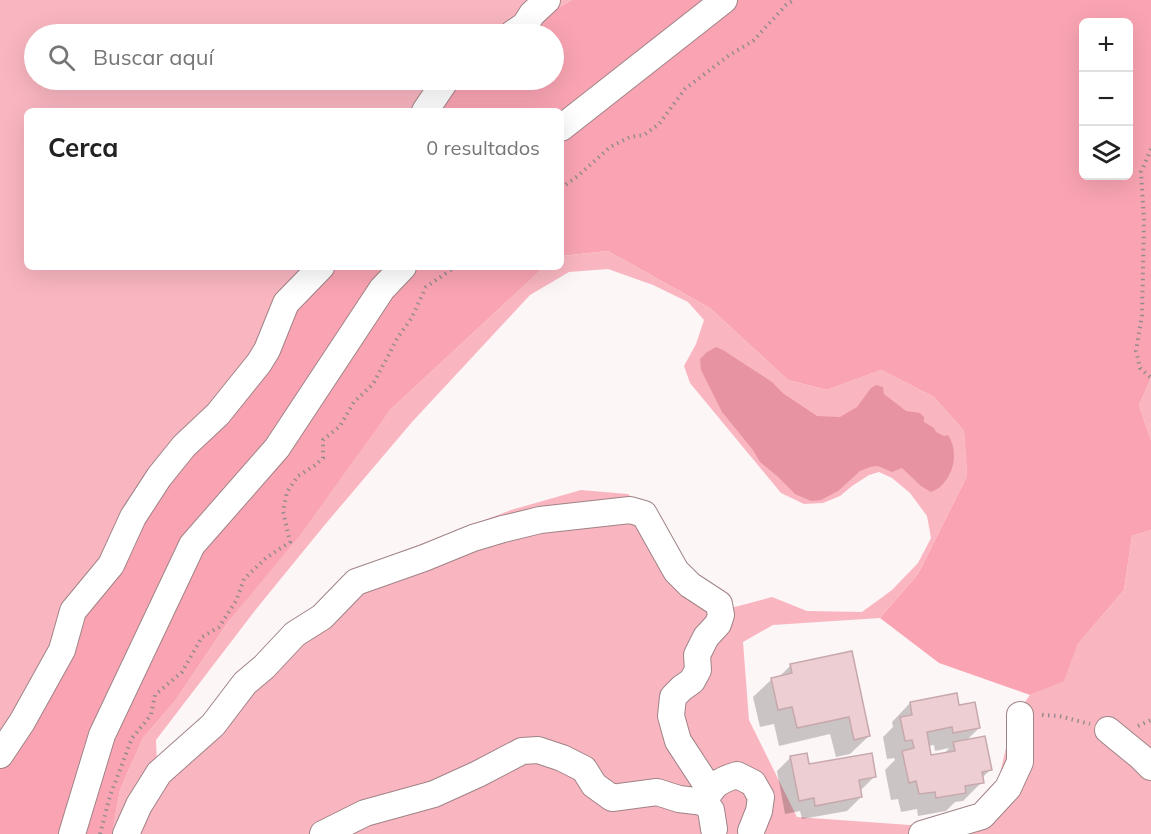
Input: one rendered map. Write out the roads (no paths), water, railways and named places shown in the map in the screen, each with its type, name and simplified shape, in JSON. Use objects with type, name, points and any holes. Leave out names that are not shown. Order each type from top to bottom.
[{"type":"lane","points":[[526,24],[532,14],[547,0]]},
{"type":"lane","points":[[564,126],[724,0]]},
{"type":"lane","points":[[427,108],[439,90]]},
{"type":"lane","points":[[0,755],[22,722],[62,650],[73,611],[111,565],[134,517],[159,477],[184,446],[218,414],[259,363],[267,350],[286,303],[318,270]]},
{"type":"lane","points":[[72,834],[102,735],[192,545],[277,448],[382,289],[401,270]]},
{"type":"lane","points":[[126,834],[139,805],[159,773],[213,725],[245,683],[264,667],[295,634],[322,617],[356,582],[503,529],[540,520],[630,510],[644,514],[676,571],[690,585],[719,604],[721,615],[718,624],[706,637],[697,655],[698,670],[692,681],[673,697],[671,716],[678,741],[707,796],[711,810],[710,832],[734,828],[755,832],[761,797],[753,783],[737,775],[720,780],[707,796],[679,799],[657,792],[612,798],[594,785],[584,769],[538,750],[522,751],[434,794],[365,813],[322,834]]},
{"type":"lane","points":[[922,834],[982,816],[1008,788],[1020,762],[1020,715]]},
{"type":"lane","points":[[1108,730],[1151,767]]}]
